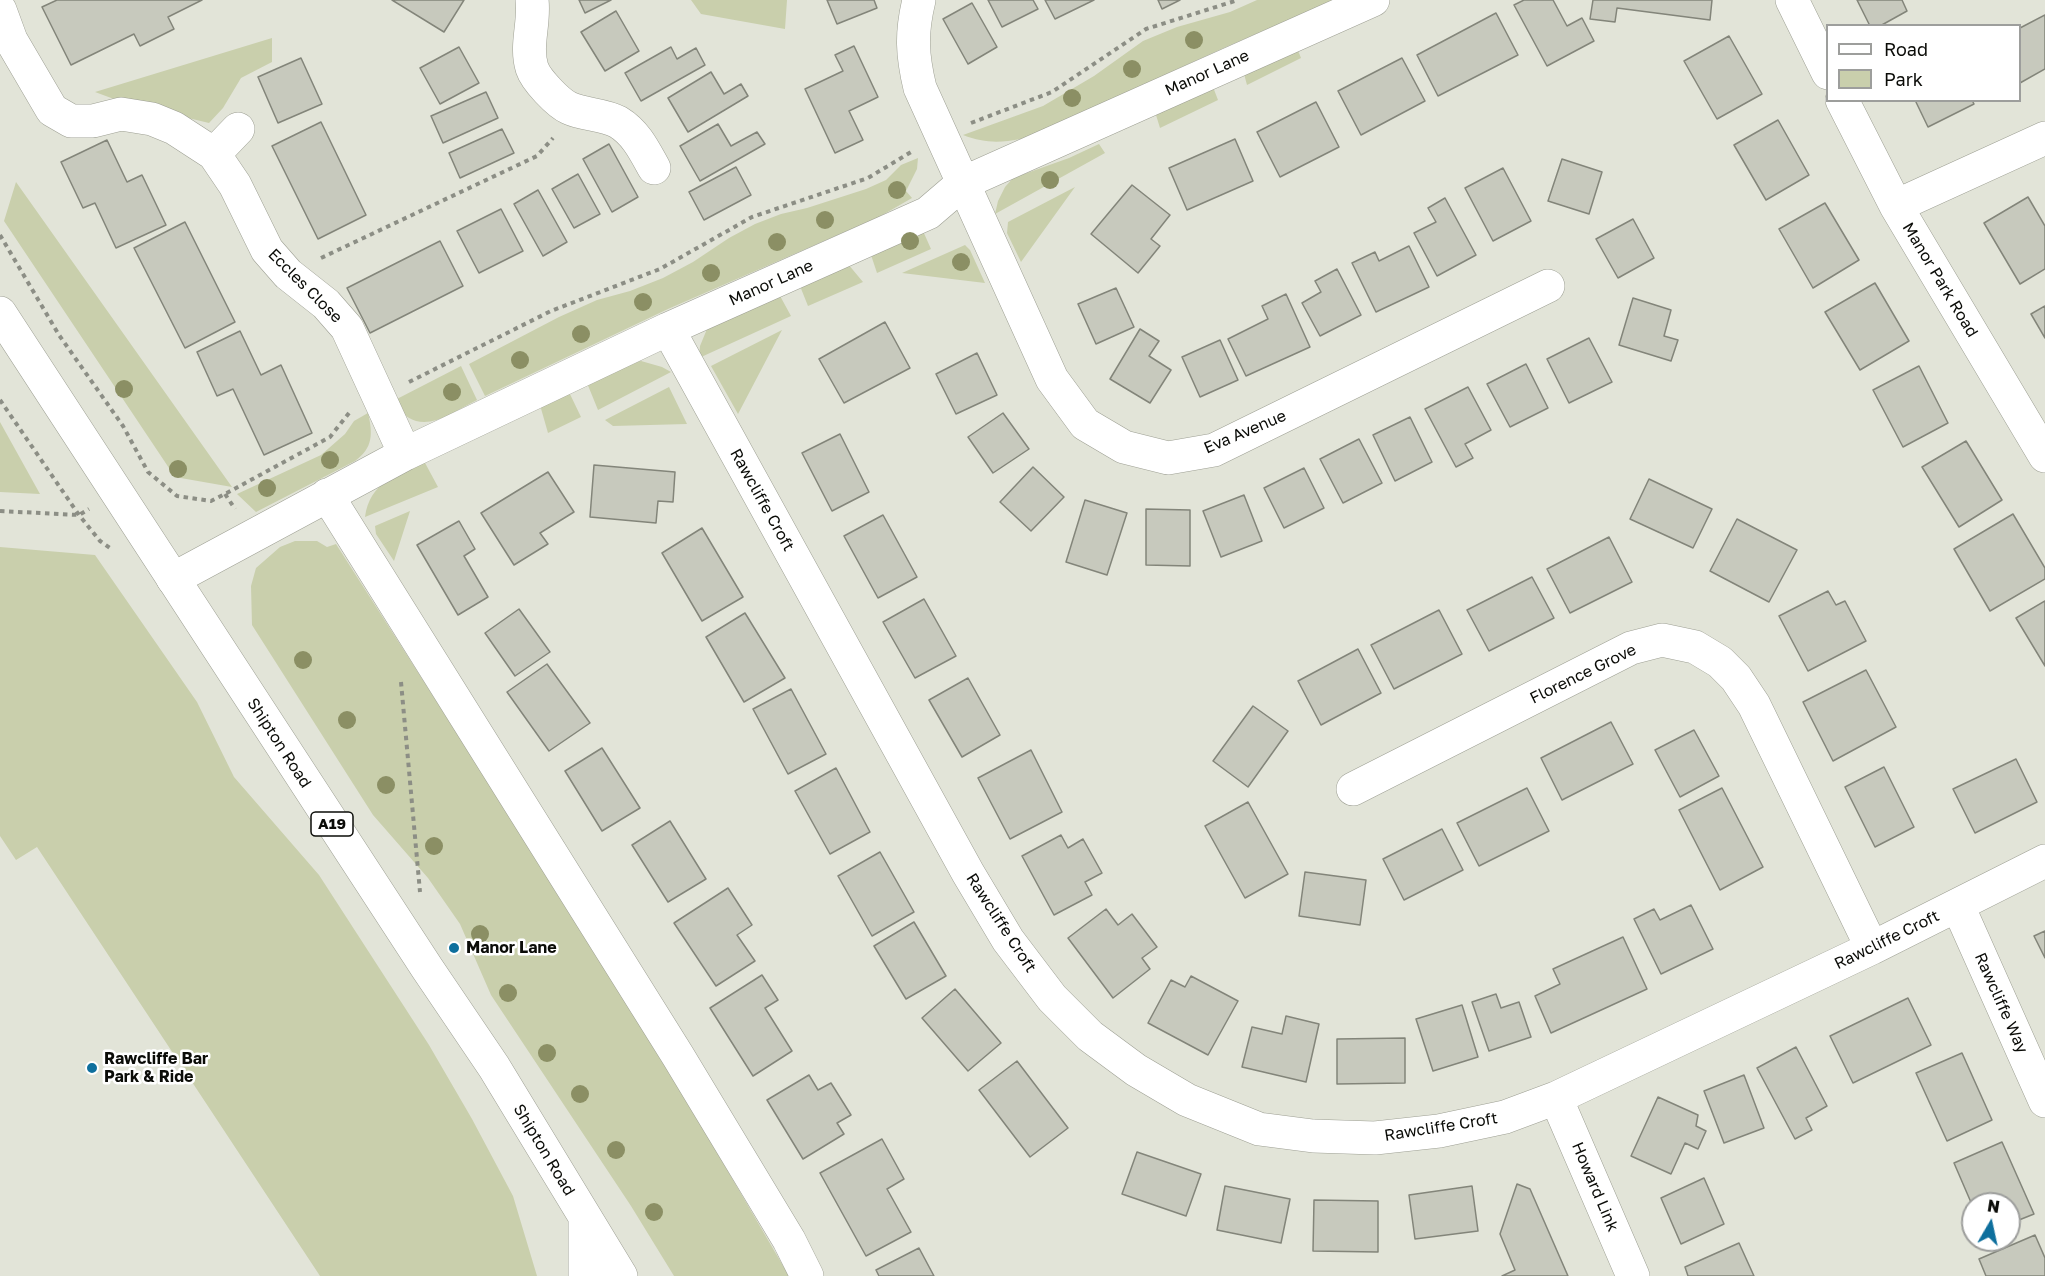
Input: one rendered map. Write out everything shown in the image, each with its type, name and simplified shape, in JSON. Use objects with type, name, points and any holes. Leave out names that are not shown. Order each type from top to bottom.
[{"type":"street","points":[[532,0],[528,50],[533,70],[546,89],[568,108],[616,121],[635,135],[654,168]]},
{"type":"street","name":"Eva Avenue","points":[[919,0],[914,22],[913,58],[920,88],[1052,379],[1085,424],[1124,447],[1168,458],[1214,450],[1548,286]]},
{"type":"street","name":"Manor Lane","points":[[174,579],[405,454],[668,329],[928,213],[963,183],[1373,0]]},
{"type":"street","points":[[1792,0],[1826,71]]},
{"type":"street","name":"Eccles Close","points":[[0,10],[11,40],[52,110],[71,121],[93,121],[120,114],[152,119],[174,128],[214,153],[235,185],[267,250],[288,274],[326,303],[347,328],[405,454]]},
{"type":"street","name":"Manor Park Road","points":[[1843,102],[1896,206],[2045,456]]},
{"type":"street","points":[[214,153],[238,129]]},
{"type":"street","points":[[1896,206],[2045,138]]},
{"type":"street","name":"Shipton Road","points":[[0,313],[400,928],[494,1067],[615,1272],[640,1270],[644,1276]]},
{"type":"street","name":"Rawcliffe Croft","points":[[668,329],[1008,940],[1052,998],[1090,1036],[1136,1070],[1187,1100],[1259,1129],[1313,1136],[1375,1138],[1439,1131],[1505,1117],[1556,1098],[1872,948],[2045,861]]},
{"type":"street","points":[[327,495],[678,1056],[789,1240],[807,1276]]},
{"type":"street","name":"Florence Grove","points":[[1353,789],[1631,648],[1662,640],[1695,647],[1720,662],[1736,678],[1754,705],[1872,948]]},
{"type":"street","name":"Rawcliffe Way","points":[[1958,906],[2045,1101]]},
{"type":"street","name":"Howard Link","points":[[1556,1098],[1633,1276]]},
{"type":"street","points":[[585,1218],[585,1276]]},
{"type":"path","points":[[0,235],[59,335],[123,426],[148,472],[177,496],[211,501],[330,437],[348,414],[550,311],[660,269],[752,217],[868,178],[941,135],[1052,92],[1146,29],[1238,0]]},
{"type":"path","points":[[288,274],[537,156],[555,135],[568,108]]},
{"type":"path","points":[[0,400],[79,515],[0,511]]},
{"type":"path","points":[[401,676],[420,898]]},
{"type":"green space","points":[[691,0],[787,0],[785,29],[701,14]]},
{"type":"green space","points":[[1257,0],[1334,0],[1224,48],[1057,128],[1006,141],[992,142],[963,135],[1043,106],[1094,76],[1143,41],[1177,27],[1230,12]]},
{"type":"green space","points":[[272,38],[272,62],[241,78],[223,108],[209,123],[122,102],[95,92]]},
{"type":"green space","points":[[1297,48],[1301,58],[1247,85],[1244,74]]},
{"type":"green space","points":[[1213,87],[1218,100],[1160,128],[1156,115]]},
{"type":"green space","points":[[1099,144],[1105,153],[995,214],[1005,187],[1013,178],[1069,158]]},
{"type":"green space","points":[[918,158],[917,169],[906,191],[912,198],[879,217],[668,309],[485,396],[469,364],[597,300],[630,291],[663,278],[755,224],[866,189],[886,180],[901,165]]},
{"type":"green space","points":[[16,182],[232,487],[175,477],[4,221]]},
{"type":"green space","points":[[1075,187],[1021,262],[1007,233],[1008,222]]},
{"type":"green space","points":[[923,231],[931,249],[877,273],[871,255]]},
{"type":"green space","points":[[965,245],[970,250],[985,283],[902,273]]},
{"type":"green space","points":[[848,264],[863,282],[808,306],[800,286]]},
{"type":"green space","points":[[779,294],[791,316],[699,358],[700,346],[707,329]]},
{"type":"green space","points":[[782,330],[738,414],[711,366]]},
{"type":"green space","points":[[641,361],[671,372],[598,410],[587,383],[629,362]]},
{"type":"green space","points":[[461,366],[477,400],[443,418],[422,422],[412,420],[402,413],[393,401]]},
{"type":"green space","points":[[669,387],[687,424],[613,426],[605,420]]},
{"type":"green space","points":[[568,390],[581,417],[548,433],[540,405]]},
{"type":"green space","points":[[368,413],[371,428],[370,440],[365,451],[355,461],[256,512],[237,494],[321,455],[345,434],[354,421]]},
{"type":"green space","points":[[0,422],[40,494],[0,492]]},
{"type":"green space","points":[[424,461],[438,487],[365,517],[372,496],[378,488]]},
{"type":"green space","points":[[410,511],[394,561],[376,534],[375,526]]},
{"type":"green space","points":[[295,541],[317,541],[327,547],[336,544],[638,1017],[789,1276],[674,1276],[631,1206],[491,995],[460,924],[428,878],[373,815],[252,625],[251,586],[256,568],[280,547]]},
{"type":"green space","points":[[0,547],[95,555],[197,702],[234,777],[319,875],[429,1045],[513,1196],[537,1276],[320,1276],[37,847],[16,860],[0,836]]},
{"type":"building","points":[[57,0],[202,0],[168,17],[174,29],[140,46],[134,34],[71,65],[42,7]]},
{"type":"building","points":[[392,0],[464,0],[444,32]]},
{"type":"building","points":[[579,0],[611,0],[585,13]]},
{"type":"building","points":[[827,0],[874,0],[877,8],[837,24]]},
{"type":"building","points":[[988,0],[1033,0],[1038,9],[1002,27]]},
{"type":"building","points":[[1045,0],[1094,0],[1055,19]]},
{"type":"building","points":[[1158,0],[1180,0],[1162,9]]},
{"type":"building","points":[[1524,0],[1553,0],[1567,26],[1582,18],[1594,41],[1547,66],[1514,5]]},
{"type":"building","points":[[1593,0],[1712,0],[1710,20],[1617,8],[1615,22],[1590,19]]},
{"type":"building","points":[[1857,0],[1902,0],[1907,11],[1884,24],[1869,24]]},
{"type":"building","points":[[972,3],[997,47],[968,64],[943,19]]},
{"type":"building","points":[[616,11],[639,51],[605,71],[581,32]]},
{"type":"building","points":[[1496,13],[1518,55],[1438,96],[1417,55]]},
{"type":"building","points":[[2045,15],[2045,69],[2021,82],[2021,27]]},
{"type":"building","points":[[1729,36],[1762,94],[1717,119],[1684,61]]},
{"type":"building","points":[[854,46],[878,97],[849,111],[863,140],[835,153],[805,89],[843,71],[835,55]]},
{"type":"building","points":[[459,47],[479,83],[440,104],[420,68]]},
{"type":"building","points":[[671,47],[677,59],[696,48],[705,65],[641,101],[625,73]]},
{"type":"building","points":[[301,58],[322,104],[278,123],[258,77]]},
{"type":"building","points":[[1402,58],[1425,101],[1361,135],[1338,91]]},
{"type":"building","points":[[711,72],[724,94],[741,84],[748,96],[688,132],[668,98]]},
{"type":"building","points":[[486,92],[498,118],[443,143],[431,116]]},
{"type":"building","points":[[1316,102],[1339,147],[1280,177],[1257,132]]},
{"type":"building","points":[[1916,102],[1973,102],[1974,104],[1928,127]]},
{"type":"building","points":[[1778,120],[1809,175],[1766,200],[1734,145]]},
{"type":"building","points":[[321,122],[366,215],[318,239],[272,146]]},
{"type":"building","points":[[718,124],[731,146],[757,132],[765,144],[700,181],[680,146]]},
{"type":"building","points":[[502,129],[514,153],[460,178],[449,153]]},
{"type":"building","points":[[1235,139],[1253,181],[1187,210],[1169,168]]},
{"type":"building","points":[[107,140],[127,182],[142,175],[166,225],[116,248],[95,203],[83,208],[61,162]]},
{"type":"building","points":[[609,144],[638,197],[612,212],[583,159]]},
{"type":"building","points":[[1562,159],[1602,172],[1589,214],[1548,201]]},
{"type":"building","points":[[736,167],[751,195],[704,220],[689,192]]},
{"type":"building","points":[[1503,168],[1531,221],[1493,241],[1465,188]]},
{"type":"building","points":[[578,174],[600,214],[574,228],[552,189]]},
{"type":"building","points":[[1132,185],[1170,215],[1151,239],[1160,246],[1138,273],[1091,234]]},
{"type":"building","points":[[538,190],[567,242],[543,256],[514,204]]},
{"type":"building","points":[[2028,197],[2045,226],[2045,269],[2020,284],[1984,223]]},
{"type":"building","points":[[1445,198],[1476,255],[1437,276],[1414,233],[1436,222],[1428,208]]},
{"type":"building","points":[[1825,203],[1859,260],[1813,288],[1779,229]]},
{"type":"building","points":[[501,209],[523,251],[479,273],[457,231]]},
{"type":"building","points":[[1633,219],[1654,258],[1618,278],[1596,239]]},
{"type":"building","points":[[185,222],[235,322],[185,348],[134,248]]},
{"type":"building","points":[[440,241],[463,286],[370,333],[347,288]]},
{"type":"building","points":[[1409,246],[1429,287],[1376,312],[1352,263],[1375,252],[1379,261]]},
{"type":"building","points":[[1337,269],[1361,315],[1320,336],[1302,303],[1321,292],[1315,281]]},
{"type":"building","points":[[1875,283],[1909,341],[1860,370],[1825,312]]},
{"type":"building","points":[[1116,288],[1134,327],[1096,344],[1078,304]]},
{"type":"building","points":[[1286,294],[1310,347],[1246,376],[1228,339],[1268,319],[1262,306]]},
{"type":"building","points":[[1633,298],[1671,310],[1664,336],[1678,340],[1671,361],[1619,345]]},
{"type":"building","points":[[2045,306],[2045,338],[2031,314]]},
{"type":"building","points":[[885,322],[910,368],[844,403],[819,359]]},
{"type":"building","points":[[1140,329],[1159,341],[1149,356],[1171,370],[1150,403],[1110,379]]},
{"type":"building","points":[[240,331],[261,375],[281,365],[312,433],[264,455],[233,389],[217,396],[197,352]]},
{"type":"building","points":[[1589,338],[1612,382],[1569,403],[1547,359]]},
{"type":"building","points":[[1220,340],[1238,380],[1200,397],[1182,357]]},
{"type":"building","points":[[977,353],[997,395],[956,414],[936,374]]},
{"type":"building","points":[[1526,364],[1548,408],[1510,427],[1487,384]]},
{"type":"building","points":[[1919,366],[1948,423],[1903,447],[1873,390]]},
{"type":"building","points":[[1468,387],[1491,430],[1465,444],[1473,458],[1456,467],[1425,409]]},
{"type":"building","points":[[1003,413],[1029,449],[993,473],[968,437]]},
{"type":"building","points":[[1410,417],[1432,462],[1395,481],[1373,435]]},
{"type":"building","points":[[840,434],[869,492],[832,511],[802,453]]},
{"type":"building","points":[[1359,439],[1382,483],[1343,503],[1320,459]]},
{"type":"building","points":[[1966,441],[2002,500],[1959,527],[1922,467]]},
{"type":"building","points":[[594,465],[675,472],[673,502],[658,501],[656,523],[590,517]]},
{"type":"building","points":[[1033,467],[1064,497],[1031,531],[1000,502]]},
{"type":"building","points":[[1304,468],[1324,508],[1284,528],[1264,488]]},
{"type":"building","points":[[548,472],[574,512],[540,533],[548,544],[514,565],[481,513]]},
{"type":"building","points":[[1649,479],[1712,509],[1693,548],[1630,519]]},
{"type":"building","points":[[1244,495],[1262,541],[1221,557],[1203,511]]},
{"type":"building","points":[[1085,500],[1127,513],[1107,575],[1066,562]]},
{"type":"building","points":[[1146,509],[1190,510],[1190,566],[1146,565]]},
{"type":"building","points":[[2013,514],[2045,568],[2045,579],[1990,611],[1954,549]]},
{"type":"building","points":[[883,515],[917,577],[878,598],[844,536]]},
{"type":"building","points":[[1737,519],[1797,550],[1769,602],[1710,571]]},
{"type":"building","points":[[459,521],[475,549],[464,556],[488,597],[458,615],[417,545]]},
{"type":"building","points":[[702,528],[743,597],[702,621],[662,553]]},
{"type":"building","points":[[1609,537],[1632,582],[1570,613],[1547,569]]},
{"type":"building","points":[[1532,577],[1554,618],[1489,651],[1467,610]]},
{"type":"building","points":[[1828,591],[1836,605],[1845,601],[1866,641],[1808,671],[1779,616]]},
{"type":"building","points":[[924,599],[956,656],[915,678],[883,622]]},
{"type":"building","points":[[2045,601],[2045,666],[2016,618]]},
{"type":"building","points":[[519,609],[550,652],[515,676],[485,633]]},
{"type":"building","points":[[1439,610],[1462,654],[1394,689],[1371,645]]},
{"type":"building","points":[[745,613],[785,678],[744,702],[706,637]]},
{"type":"building","points":[[1358,649],[1381,693],[1321,725],[1298,681]]},
{"type":"building","points":[[547,664],[590,723],[549,751],[507,692]]},
{"type":"building","points":[[1866,670],[1896,727],[1833,761],[1803,702]]},
{"type":"building","points":[[968,678],[1000,735],[962,757],[929,700]]},
{"type":"building","points":[[791,689],[826,754],[788,774],[753,709]]},
{"type":"building","points":[[1253,706],[1288,731],[1248,787],[1213,761]]},
{"type":"building","points":[[1611,722],[1633,764],[1562,800],[1541,758]]},
{"type":"building","points":[[1694,730],[1719,776],[1680,797],[1655,750]]},
{"type":"building","points":[[602,748],[640,808],[602,831],[565,771]]},
{"type":"building","points":[[1031,750],[1062,812],[1010,839],[978,778]]},
{"type":"building","points":[[2016,759],[2037,802],[1975,833],[1953,789]]},
{"type":"building","points":[[1884,767],[1914,827],[1875,847],[1845,787]]},
{"type":"building","points":[[836,768],[870,832],[830,854],[795,791]]},
{"type":"building","points":[[1527,788],[1549,831],[1479,866],[1457,823]]},
{"type":"building","points":[[1722,788],[1763,867],[1720,890],[1679,810]]},
{"type":"building","points":[[1248,802],[1288,874],[1245,898],[1205,826]]},
{"type":"building","points":[[670,821],[706,879],[668,902],[632,845]]},
{"type":"building","points":[[1442,829],[1463,870],[1404,900],[1383,859]]},
{"type":"building","points":[[1061,835],[1068,848],[1083,839],[1102,873],[1085,882],[1092,895],[1054,915],[1022,856]]},
{"type":"building","points":[[880,852],[914,912],[872,936],[838,876]]},
{"type":"building","points":[[1305,872],[1366,880],[1360,925],[1299,916]]},
{"type":"building","points":[[728,888],[752,925],[737,935],[755,961],[716,986],[674,923]]},
{"type":"building","points":[[1691,905],[1713,949],[1661,974],[1634,919],[1654,909],[1660,920]]},
{"type":"building","points":[[1106,909],[1118,925],[1132,914],[1157,947],[1142,958],[1150,969],[1113,998],[1068,938]]},
{"type":"building","points":[[914,922],[946,976],[906,999],[874,946]]},
{"type":"building","points":[[2045,931],[2045,958],[2034,936]]},
{"type":"building","points":[[1623,937],[1647,989],[1551,1033],[1535,996],[1560,984],[1553,969]]},
{"type":"building","points":[[762,975],[778,1000],[765,1008],[792,1051],[753,1076],[710,1008]]},
{"type":"building","points":[[1191,976],[1238,1001],[1208,1055],[1148,1023],[1171,980],[1185,987]]},
{"type":"building","points":[[955,989],[1001,1043],[968,1071],[922,1018]]},
{"type":"building","points":[[1496,994],[1501,1008],[1519,1002],[1531,1037],[1489,1051],[1472,1002]]},
{"type":"building","points":[[1908,998],[1931,1045],[1853,1083],[1830,1036]]},
{"type":"building","points":[[1462,1005],[1478,1057],[1433,1071],[1416,1019]]},
{"type":"building","points":[[1286,1016],[1319,1024],[1306,1082],[1242,1067],[1252,1027],[1282,1034]]},
{"type":"building","points":[[1405,1038],[1405,1083],[1337,1084],[1337,1039]]},
{"type":"building","points":[[1796,1047],[1827,1106],[1806,1118],[1812,1130],[1795,1139],[1757,1068]]},
{"type":"building","points":[[1962,1053],[1992,1120],[1947,1141],[1916,1073]]},
{"type":"building","points":[[1017,1061],[1068,1128],[1030,1157],[979,1090]]},
{"type":"building","points":[[809,1075],[818,1090],[831,1083],[851,1115],[837,1123],[844,1134],[803,1159],[767,1100]]},
{"type":"building","points":[[1744,1075],[1764,1128],[1724,1143],[1704,1091]]},
{"type":"building","points":[[1658,1097],[1698,1115],[1696,1126],[1706,1131],[1698,1149],[1685,1143],[1671,1174],[1631,1156]]},
{"type":"building","points":[[882,1139],[904,1179],[887,1189],[911,1232],[866,1256],[820,1173]]},
{"type":"building","points":[[2002,1142],[2034,1214],[2021,1219],[2021,1192],[1967,1192],[1954,1163]]},
{"type":"building","points":[[1137,1152],[1201,1174],[1186,1216],[1122,1194]]},
{"type":"building","points":[[1704,1178],[1724,1224],[1681,1244],[1661,1198]]},
{"type":"building","points":[[1517,1184],[1530,1189],[1568,1276],[1502,1276],[1515,1270],[1500,1234]]},
{"type":"building","points":[[1225,1186],[1290,1199],[1281,1243],[1217,1230]]},
{"type":"building","points":[[1472,1186],[1478,1231],[1415,1239],[1409,1195]]},
{"type":"building","points":[[1314,1200],[1378,1201],[1378,1252],[1313,1251]]},
{"type":"building","points":[[2035,1235],[2045,1258],[2045,1276],[1986,1276],[1979,1259],[1995,1252],[2021,1252],[2021,1241]]},
{"type":"building","points":[[1739,1243],[1754,1276],[1688,1276],[1685,1267]]},
{"type":"building","points":[[919,1248],[934,1276],[879,1276],[876,1270]]},
{"type":"place","name":"Manor Lane","points":[[454,948]]},
{"type":"place","name":"Rawcliffe Bar Park & Ride","points":[[92,1068]]}]
